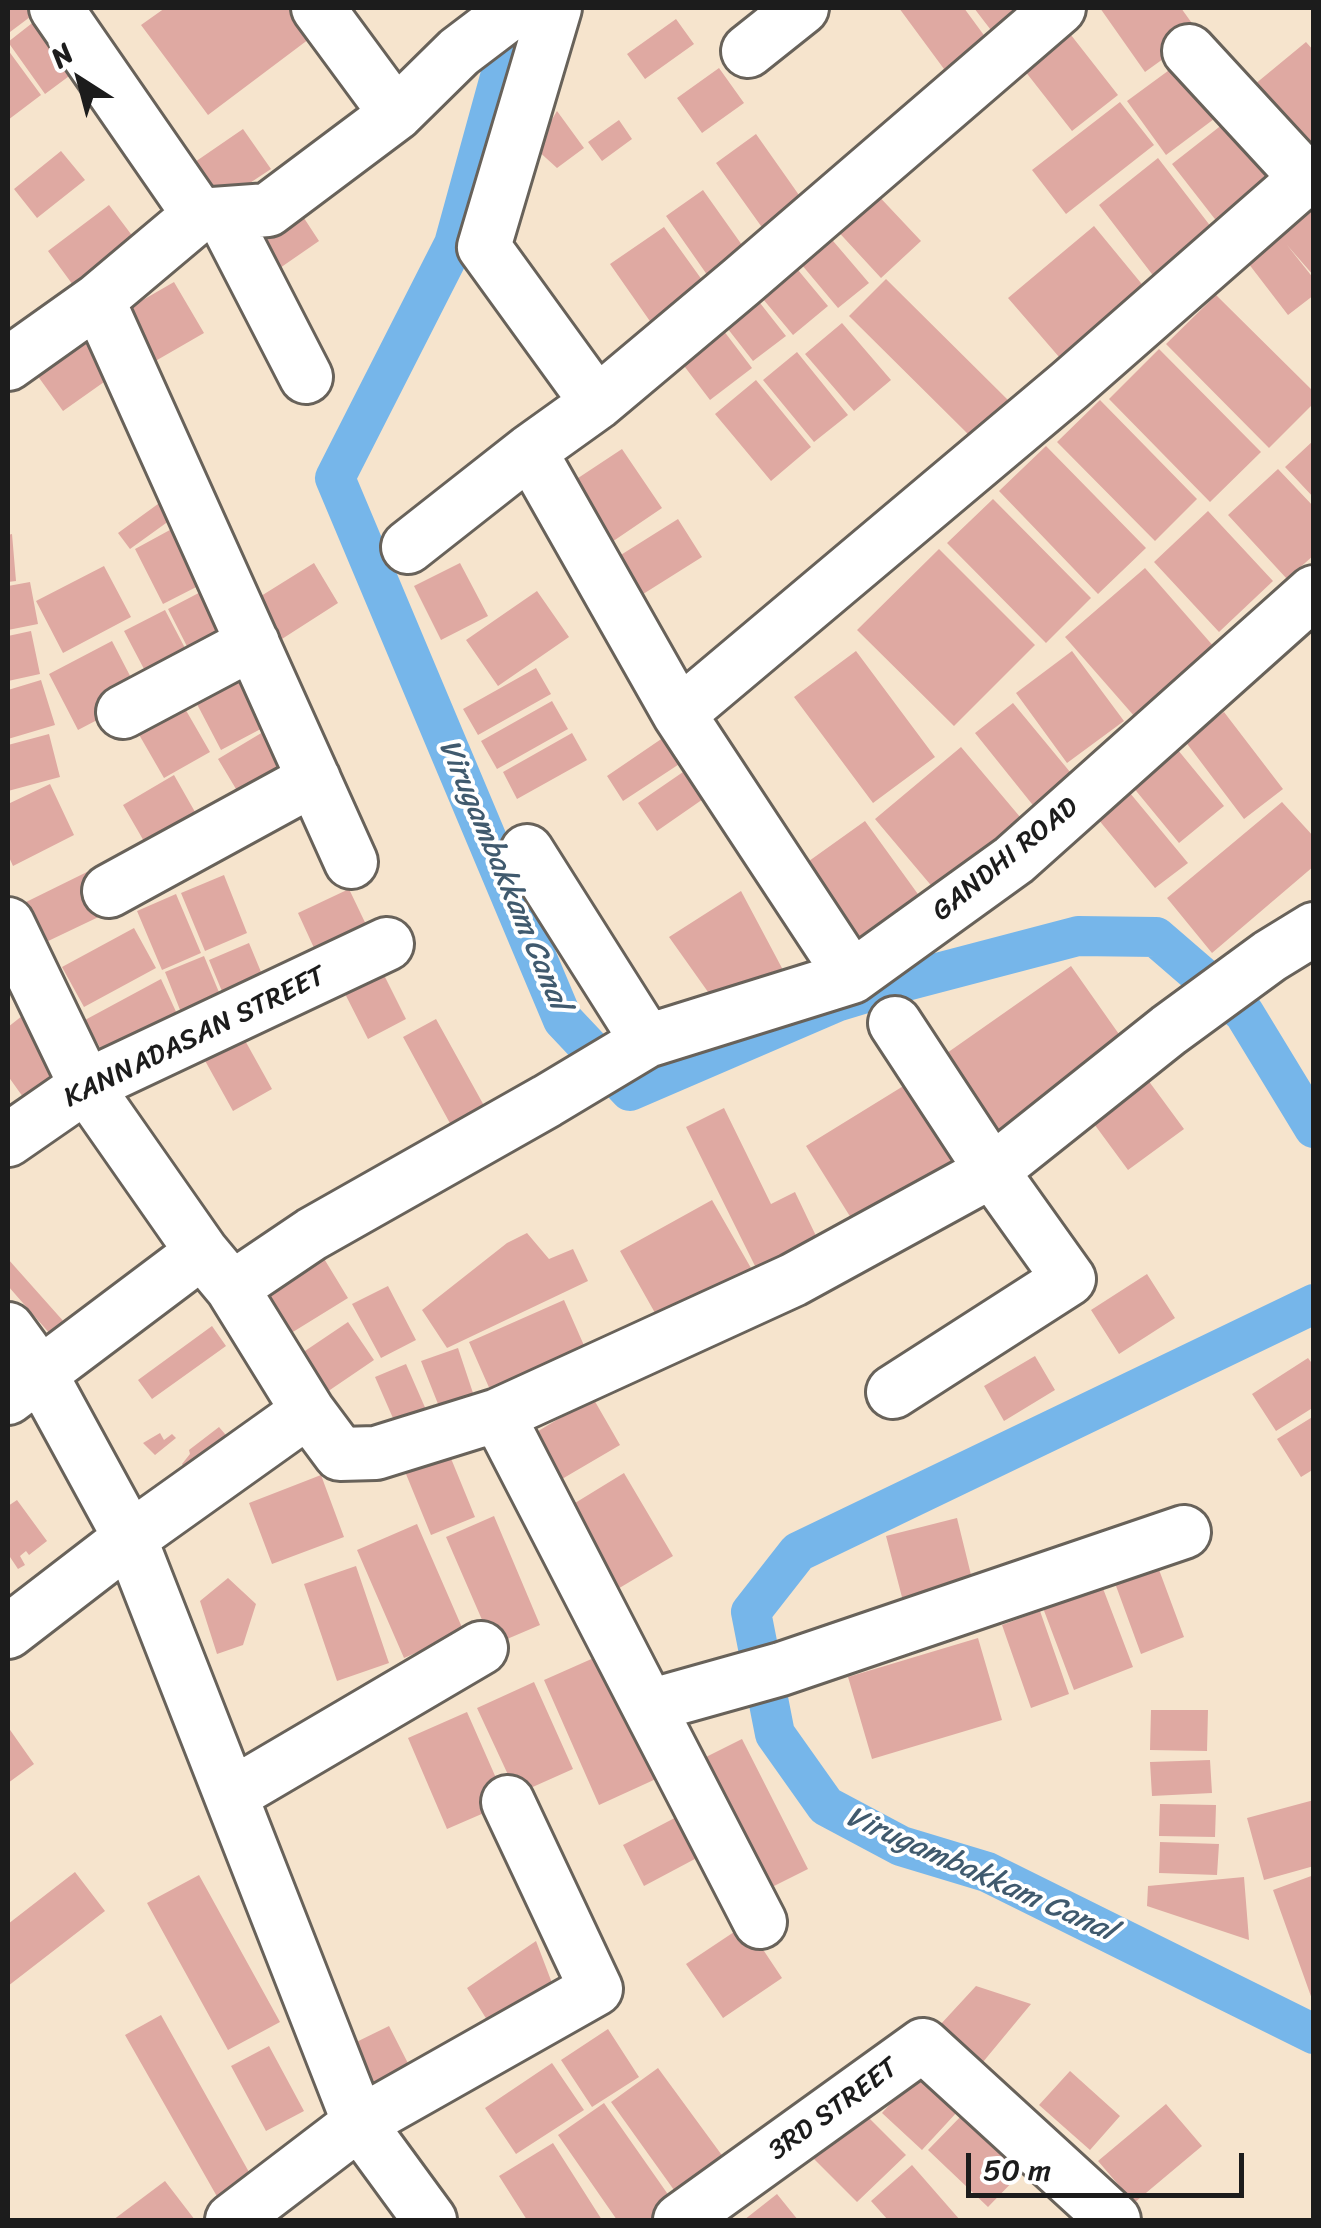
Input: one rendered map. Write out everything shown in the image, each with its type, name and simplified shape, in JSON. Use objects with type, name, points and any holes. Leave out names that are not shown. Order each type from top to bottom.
[{"type":"street","points":[[56,8],[211,214],[306,377]]},
{"type":"street","points":[[8,364],[211,214],[268,210],[396,114],[459,52],[517,8]]},
{"type":"street","points":[[556,8],[484,247],[597,403]]},
{"type":"street","points":[[748,51],[802,8]]},
{"type":"street","points":[[408,547],[597,403],[1060,8]]},
{"type":"street","points":[[338,16],[396,114]]},
{"type":"street","points":[[678,714],[1070,385],[1310,174],[1189,51]]},
{"type":"street","points":[[98,300],[351,862]]},
{"type":"street","points":[[530,451],[678,714],[852,977]]},
{"type":"street","name":"GANDHI ROAD","points":[[24,1385],[217,1270],[312,1234],[646,1041],[852,977],[1014,860],[1314,592]]},
{"type":"street","points":[[124,712],[253,643]]},
{"type":"street","points":[[109,891],[314,779]]},
{"type":"street","points":[[527,851],[646,1041]]},
{"type":"street","points":[[8,924],[86,1086],[217,1270],[340,1454],[376,1453],[498,1415],[793,1280],[992,1171],[1169,1030],[1314,929]]},
{"type":"street","name":"KANNADASAN STREET","points":[[8,1140],[86,1086],[388,944]]},
{"type":"street","points":[[893,1392],[1069,1279],[895,1023]]},
{"type":"street","points":[[8,1328],[24,1385],[130,1538],[359,2123],[430,2220]]},
{"type":"street","points":[[8,1632],[130,1538],[308,1411]]},
{"type":"street","points":[[498,1415],[760,1922]]},
{"type":"street","points":[[649,1706],[781,1669],[1184,1532]]},
{"type":"street","points":[[231,1795],[481,1648]]},
{"type":"street","points":[[232,2220],[359,2123],[596,1989],[508,1802]]},
{"type":"street","name":"3RD STREET","points":[[680,2220],[923,2045],[1114,2220]]},
{"type":"building","points":[[8,8],[42,8],[10,32]]},
{"type":"building","points":[[165,8],[304,8],[321,30],[208,115],[141,25]]},
{"type":"building","points":[[899,8],[964,8],[986,38],[944,69]]},
{"type":"building","points":[[974,8],[1035,8],[997,38]]},
{"type":"building","points":[[1100,8],[1181,8],[1199,33],[1145,72]]},
{"type":"building","points":[[45,13],[84,65],[45,94],[8,42]]},
{"type":"building","points":[[676,19],[694,44],[645,79],[627,54]]},
{"type":"building","points":[[1060,21],[1118,95],[1072,131],[1014,57]]},
{"type":"building","points":[[1306,42],[1314,51],[1314,141],[1294,157],[1243,94]]},
{"type":"building","points":[[8,50],[41,95],[8,120]]},
{"type":"building","points":[[1187,57],[1226,110],[1166,155],[1127,101]]},
{"type":"building","points":[[719,68],[744,103],[702,133],[677,98]]},
{"type":"building","points":[[1120,102],[1154,145],[1066,214],[1032,170]]},
{"type":"building","points":[[557,111],[584,148],[557,168],[535,148]]},
{"type":"building","points":[[1237,113],[1282,172],[1218,223],[1172,164]]},
{"type":"building","points":[[619,120],[632,139],[602,161],[588,142]]},
{"type":"building","points":[[243,129],[271,169],[203,214],[176,175]]},
{"type":"building","points":[[756,134],[806,205],[766,233],[716,163]]},
{"type":"building","points":[[61,151],[85,180],[37,218],[14,189]]},
{"type":"building","points":[[1158,158],[1215,232],[1155,278],[1099,205]]},
{"type":"building","points":[[703,190],[754,262],[717,289],[666,216]]},
{"type":"building","points":[[873,190],[921,241],[881,278],[833,226]]},
{"type":"building","points":[[109,205],[143,250],[81,296],[48,251]]},
{"type":"building","points":[[1314,205],[1314,276],[1287,245],[1314,279],[1314,295],[1288,315],[1245,259]]},
{"type":"building","points":[[302,215],[319,241],[264,279],[247,254]]},
{"type":"building","points":[[816,221],[869,283],[838,308],[786,246]]},
{"type":"building","points":[[1094,226],[1150,294],[1066,365],[1008,298]]},
{"type":"building","points":[[664,227],[715,298],[661,337],[610,264]]},
{"type":"building","points":[[788,258],[828,306],[793,335],[753,287]]},
{"type":"building","points":[[886,279],[1009,401],[972,438],[849,316]]},
{"type":"building","points":[[174,282],[204,333],[145,367],[115,316]]},
{"type":"building","points":[[749,289],[786,336],[753,361],[717,315]]},
{"type":"building","points":[[1216,295],[1314,392],[1314,403],[1269,448],[1166,344]]},
{"type":"building","points":[[714,318],[752,368],[710,400],[672,350]]},
{"type":"building","points":[[842,323],[891,380],[854,411],[805,354]]},
{"type":"building","points":[[95,333],[121,370],[63,411],[37,375]]},
{"type":"building","points":[[1159,349],[1261,452],[1210,502],[1109,399]]},
{"type":"building","points":[[797,352],[848,415],[814,442],[763,380]]},
{"type":"building","points":[[756,380],[811,447],[771,481],[715,414]]},
{"type":"building","points":[[1100,400],[1197,499],[1155,541],[1057,442]]},
{"type":"building","points":[[1314,440],[1314,498],[1285,467]]},
{"type":"building","points":[[1046,446],[1146,548],[1098,594],[999,491]]},
{"type":"building","points":[[622,449],[662,508],[606,546],[566,486]]},
{"type":"building","points":[[1278,469],[1314,507],[1314,555],[1287,579],[1228,515]]},
{"type":"building","points":[[169,496],[180,513],[130,549],[118,533]]},
{"type":"building","points":[[993,499],[1091,598],[1046,643],[947,543]]},
{"type":"building","points":[[1208,511],[1273,581],[1219,632],[1154,562]]},
{"type":"building","points":[[678,519],[702,557],[632,601],[608,563]]},
{"type":"building","points":[[179,525],[208,581],[163,604],[135,549]]},
{"type":"building","points":[[12,534],[16,581],[8,582],[8,535]]},
{"type":"building","points":[[939,549],[1035,645],[954,726],[857,630]]},
{"type":"building","points":[[314,563],[338,603],[271,646],[245,606]]},
{"type":"building","points":[[460,563],[488,616],[441,640],[414,586]]},
{"type":"building","points":[[104,566],[131,617],[63,653],[36,601]]},
{"type":"building","points":[[1145,568],[1215,648],[1135,717],[1065,637]]},
{"type":"building","points":[[30,582],[38,624],[8,630],[8,586]]},
{"type":"building","points":[[214,585],[243,640],[196,664],[168,609]]},
{"type":"building","points":[[537,591],[569,637],[498,686],[466,640]]},
{"type":"building","points":[[165,610],[195,667],[154,688],[124,631]]},
{"type":"building","points":[[31,631],[40,674],[8,681],[8,636]]},
{"type":"building","points":[[112,641],[141,697],[78,730],[49,674]]},
{"type":"building","points":[[856,651],[935,757],[873,803],[794,697]]},
{"type":"building","points":[[1072,651],[1124,721],[1067,763],[1016,693]]},
{"type":"building","points":[[239,660],[272,723],[221,750],[188,687]]},
{"type":"building","points":[[536,668],[551,694],[478,735],[463,709]]},
{"type":"building","points":[[41,680],[55,725],[8,739],[8,690]]},
{"type":"building","points":[[176,693],[210,752],[164,778],[130,719]]},
{"type":"building","points":[[552,701],[568,729],[497,769],[481,741]]},
{"type":"building","points":[[1013,703],[1075,778],[1036,809],[975,733]]},
{"type":"building","points":[[1224,712],[1283,789],[1244,819],[1185,741]]},
{"type":"building","points":[[268,729],[298,779],[248,809],[218,759]]},
{"type":"building","points":[[673,731],[690,757],[623,801],[607,776]]},
{"type":"building","points":[[572,733],[587,760],[517,799],[503,772]]},
{"type":"building","points":[[49,734],[60,777],[8,791],[8,745]]},
{"type":"building","points":[[1173,744],[1224,806],[1179,843],[1128,781]]},
{"type":"building","points":[[961,747],[1026,824],[940,896],[875,819]]},
{"type":"building","points":[[699,761],[719,788],[657,831],[638,803]]},
{"type":"building","points":[[174,775],[207,833],[156,862],[123,805]]},
{"type":"building","points":[[50,784],[74,835],[13,866],[8,855],[8,804]]},
{"type":"building","points":[[1125,787],[1188,863],[1155,888],[1093,813]]},
{"type":"building","points":[[1282,802],[1314,837],[1314,866],[1212,953],[1167,898]]},
{"type":"building","points":[[865,821],[928,908],[851,963],[788,876]]},
{"type":"building","points":[[89,871],[109,912],[44,943],[24,903]]},
{"type":"building","points":[[224,875],[247,933],[205,951],[181,893]]},
{"type":"building","points":[[349,889],[372,937],[320,961],[298,913]]},
{"type":"building","points":[[741,891],[783,970],[713,999],[669,937]]},
{"type":"building","points":[[176,894],[201,953],[162,970],[137,911]]},
{"type":"building","points":[[134,928],[156,968],[84,1007],[62,967]]},
{"type":"building","points":[[249,943],[271,996],[231,1013],[209,960]]},
{"type":"building","points":[[204,956],[228,1014],[188,1030],[165,972]]},
{"type":"building","points":[[377,961],[406,1019],[368,1039],[338,980]]},
{"type":"building","points":[[1071,966],[1128,1047],[993,1141],[937,1060]]},
{"type":"building","points":[[161,979],[178,1016],[109,1064],[85,1020]]},
{"type":"building","points":[[22,1016],[67,1075],[28,1104],[8,1076],[8,1027]]},
{"type":"building","points":[[436,1019],[492,1120],[458,1138],[403,1037]]},
{"type":"building","points":[[242,1035],[272,1089],[233,1111],[203,1057]]},
{"type":"building","points":[[1145,1076],[1184,1129],[1128,1170],[1089,1117]]},
{"type":"building","points":[[918,1077],[972,1164],[861,1234],[806,1146]]},
{"type":"building","points":[[724,1108],[771,1204],[795,1192],[817,1238],[756,1268],[686,1127]]},
{"type":"building","points":[[712,1200],[751,1268],[659,1320],[620,1251]]},
{"type":"building","points":[[527,1233],[549,1259],[573,1249],[588,1281],[447,1348],[422,1310],[507,1243]]},
{"type":"building","points":[[323,1257],[348,1298],[288,1335],[262,1295]]},
{"type":"building","points":[[8,1259],[65,1323],[51,1335],[8,1286]]},
{"type":"building","points":[[1147,1274],[1175,1318],[1119,1354],[1091,1310]]},
{"type":"building","points":[[388,1286],[416,1340],[381,1358],[352,1304]]},
{"type":"building","points":[[564,1300],[586,1350],[491,1392],[469,1342]]},
{"type":"building","points":[[348,1322],[374,1360],[324,1394],[299,1355]]},
{"type":"building","points":[[212,1326],[226,1346],[152,1399],[138,1380]]},
{"type":"building","points":[[458,1348],[474,1396],[440,1409],[421,1361]]},
{"type":"building","points":[[1035,1356],[1055,1390],[1004,1421],[984,1386]]},
{"type":"building","points":[[1308,1358],[1314,1366],[1314,1407],[1276,1431],[1252,1394]]},
{"type":"building","points":[[406,1364],[427,1412],[396,1425],[375,1377]]},
{"type":"building","points":[[593,1398],[620,1445],[562,1479],[535,1433]]},
{"type":"building","points":[[1314,1416],[1314,1469],[1301,1477],[1277,1439]]},
{"type":"building","points":[[219,1427],[231,1441],[185,1468],[182,1464],[189,1450]]},
{"type":"building","points":[[160,1433],[164,1440],[172,1434],[176,1438],[155,1455],[143,1443]]},
{"type":"building","points":[[443,1439],[475,1517],[431,1535],[399,1457]]},
{"type":"building","points":[[624,1473],[673,1556],[611,1593],[562,1511]]},
{"type":"building","points":[[321,1475],[344,1537],[272,1564],[249,1503]]},
{"type":"building","points":[[17,1500],[47,1541],[29,1555],[26,1551],[20,1556],[25,1565],[18,1569],[8,1554],[8,1506]]},
{"type":"building","points":[[494,1516],[540,1625],[493,1645],[446,1537]]},
{"type":"building","points":[[957,1518],[973,1583],[903,1601],[886,1536]]},
{"type":"building","points":[[417,1524],[464,1632],[404,1658],[357,1550]]},
{"type":"building","points":[[1155,1559],[1184,1637],[1141,1654],[1112,1575]]},
{"type":"building","points":[[356,1566],[389,1663],[337,1681],[304,1584]]},
{"type":"building","points":[[228,1578],[256,1604],[243,1645],[217,1654],[200,1601]]},
{"type":"building","points":[[1099,1578],[1133,1667],[1074,1690],[1040,1600]]},
{"type":"building","points":[[1040,1611],[1069,1694],[1031,1708],[1002,1625]]},
{"type":"building","points":[[978,1638],[1002,1720],[872,1759],[848,1677]]},
{"type":"building","points":[[614,1649],[669,1773],[599,1805],[544,1680]]},
{"type":"building","points":[[534,1682],[573,1769],[517,1794],[477,1708]]},
{"type":"building","points":[[1151,1710],[1208,1710],[1207,1751],[1150,1750]]},
{"type":"building","points":[[467,1712],[507,1803],[447,1829],[408,1738]]},
{"type":"building","points":[[8,1727],[34,1764],[8,1783]]},
{"type":"building","points":[[742,1739],[808,1869],[760,1893],[694,1763]]},
{"type":"building","points":[[1210,1760],[1212,1793],[1152,1796],[1150,1762]]},
{"type":"building","points":[[1314,1800],[1314,1866],[1264,1880],[1247,1818]]},
{"type":"building","points":[[1160,1804],[1216,1805],[1215,1837],[1159,1836]]},
{"type":"building","points":[[688,1811],[708,1852],[644,1886],[623,1845]]},
{"type":"building","points":[[1160,1842],[1219,1844],[1217,1875],[1159,1873]]},
{"type":"building","points":[[75,1872],[105,1911],[8,1986],[8,1924]]},
{"type":"building","points":[[199,1875],[280,2022],[228,2050],[147,1903]]},
{"type":"building","points":[[1314,1875],[1314,2002],[1313,2002],[1273,1890]]},
{"type":"building","points":[[1244,1877],[1249,1940],[1147,1906],[1148,1886]]},
{"type":"building","points":[[746,1924],[782,1978],[723,2018],[686,1964]]},
{"type":"building","points":[[536,1941],[552,1983],[494,2031],[467,1988]]},
{"type":"building","points":[[976,1986],[1031,2004],[983,2062],[940,2025]]},
{"type":"building","points":[[161,2015],[254,2181],[219,2200],[125,2035]]},
{"type":"building","points":[[389,2026],[416,2079],[365,2105],[338,2051]]},
{"type":"building","points":[[608,2029],[639,2077],[592,2107],[561,2060]]},
{"type":"building","points":[[269,2046],[304,2111],[266,2131],[231,2066]]},
{"type":"building","points":[[552,2063],[584,2110],[516,2154],[485,2108]]},
{"type":"building","points":[[658,2068],[732,2169],[684,2204],[611,2102]]},
{"type":"building","points":[[1070,2071],[1120,2116],[1090,2150],[1039,2105]]},
{"type":"building","points":[[917,2074],[958,2111],[922,2150],[882,2113]]},
{"type":"building","points":[[604,2103],[681,2213],[670,2220],[617,2220],[558,2135]]},
{"type":"building","points":[[1166,2104],[1202,2146],[1134,2203],[1098,2161]]},
{"type":"building","points":[[862,2111],[906,2155],[857,2202],[813,2158]]},
{"type":"building","points":[[964,2113],[1024,2170],[988,2207],[928,2150]]},
{"type":"building","points":[[553,2143],[602,2220],[527,2220],[499,2176]]},
{"type":"building","points":[[912,2165],[960,2220],[888,2220],[871,2201]]},
{"type":"building","points":[[165,2181],[195,2220],[113,2220]]},
{"type":"building","points":[[777,2194],[798,2220],[744,2220]]},
{"type":"waterway","name":"Virugambakkam Canal","points":[[519,8],[454,244],[335,478],[563,1020],[630,1091],[839,1001],[895,984],[1078,936],[1156,937],[1244,1013],[1314,1128]]},
{"type":"waterway","name":"Virugambakkam Canal","points":[[1314,1304],[798,1552],[751,1612],[775,1734],[826,1806],[901,1846],[987,1872],[1314,2034]]}]
